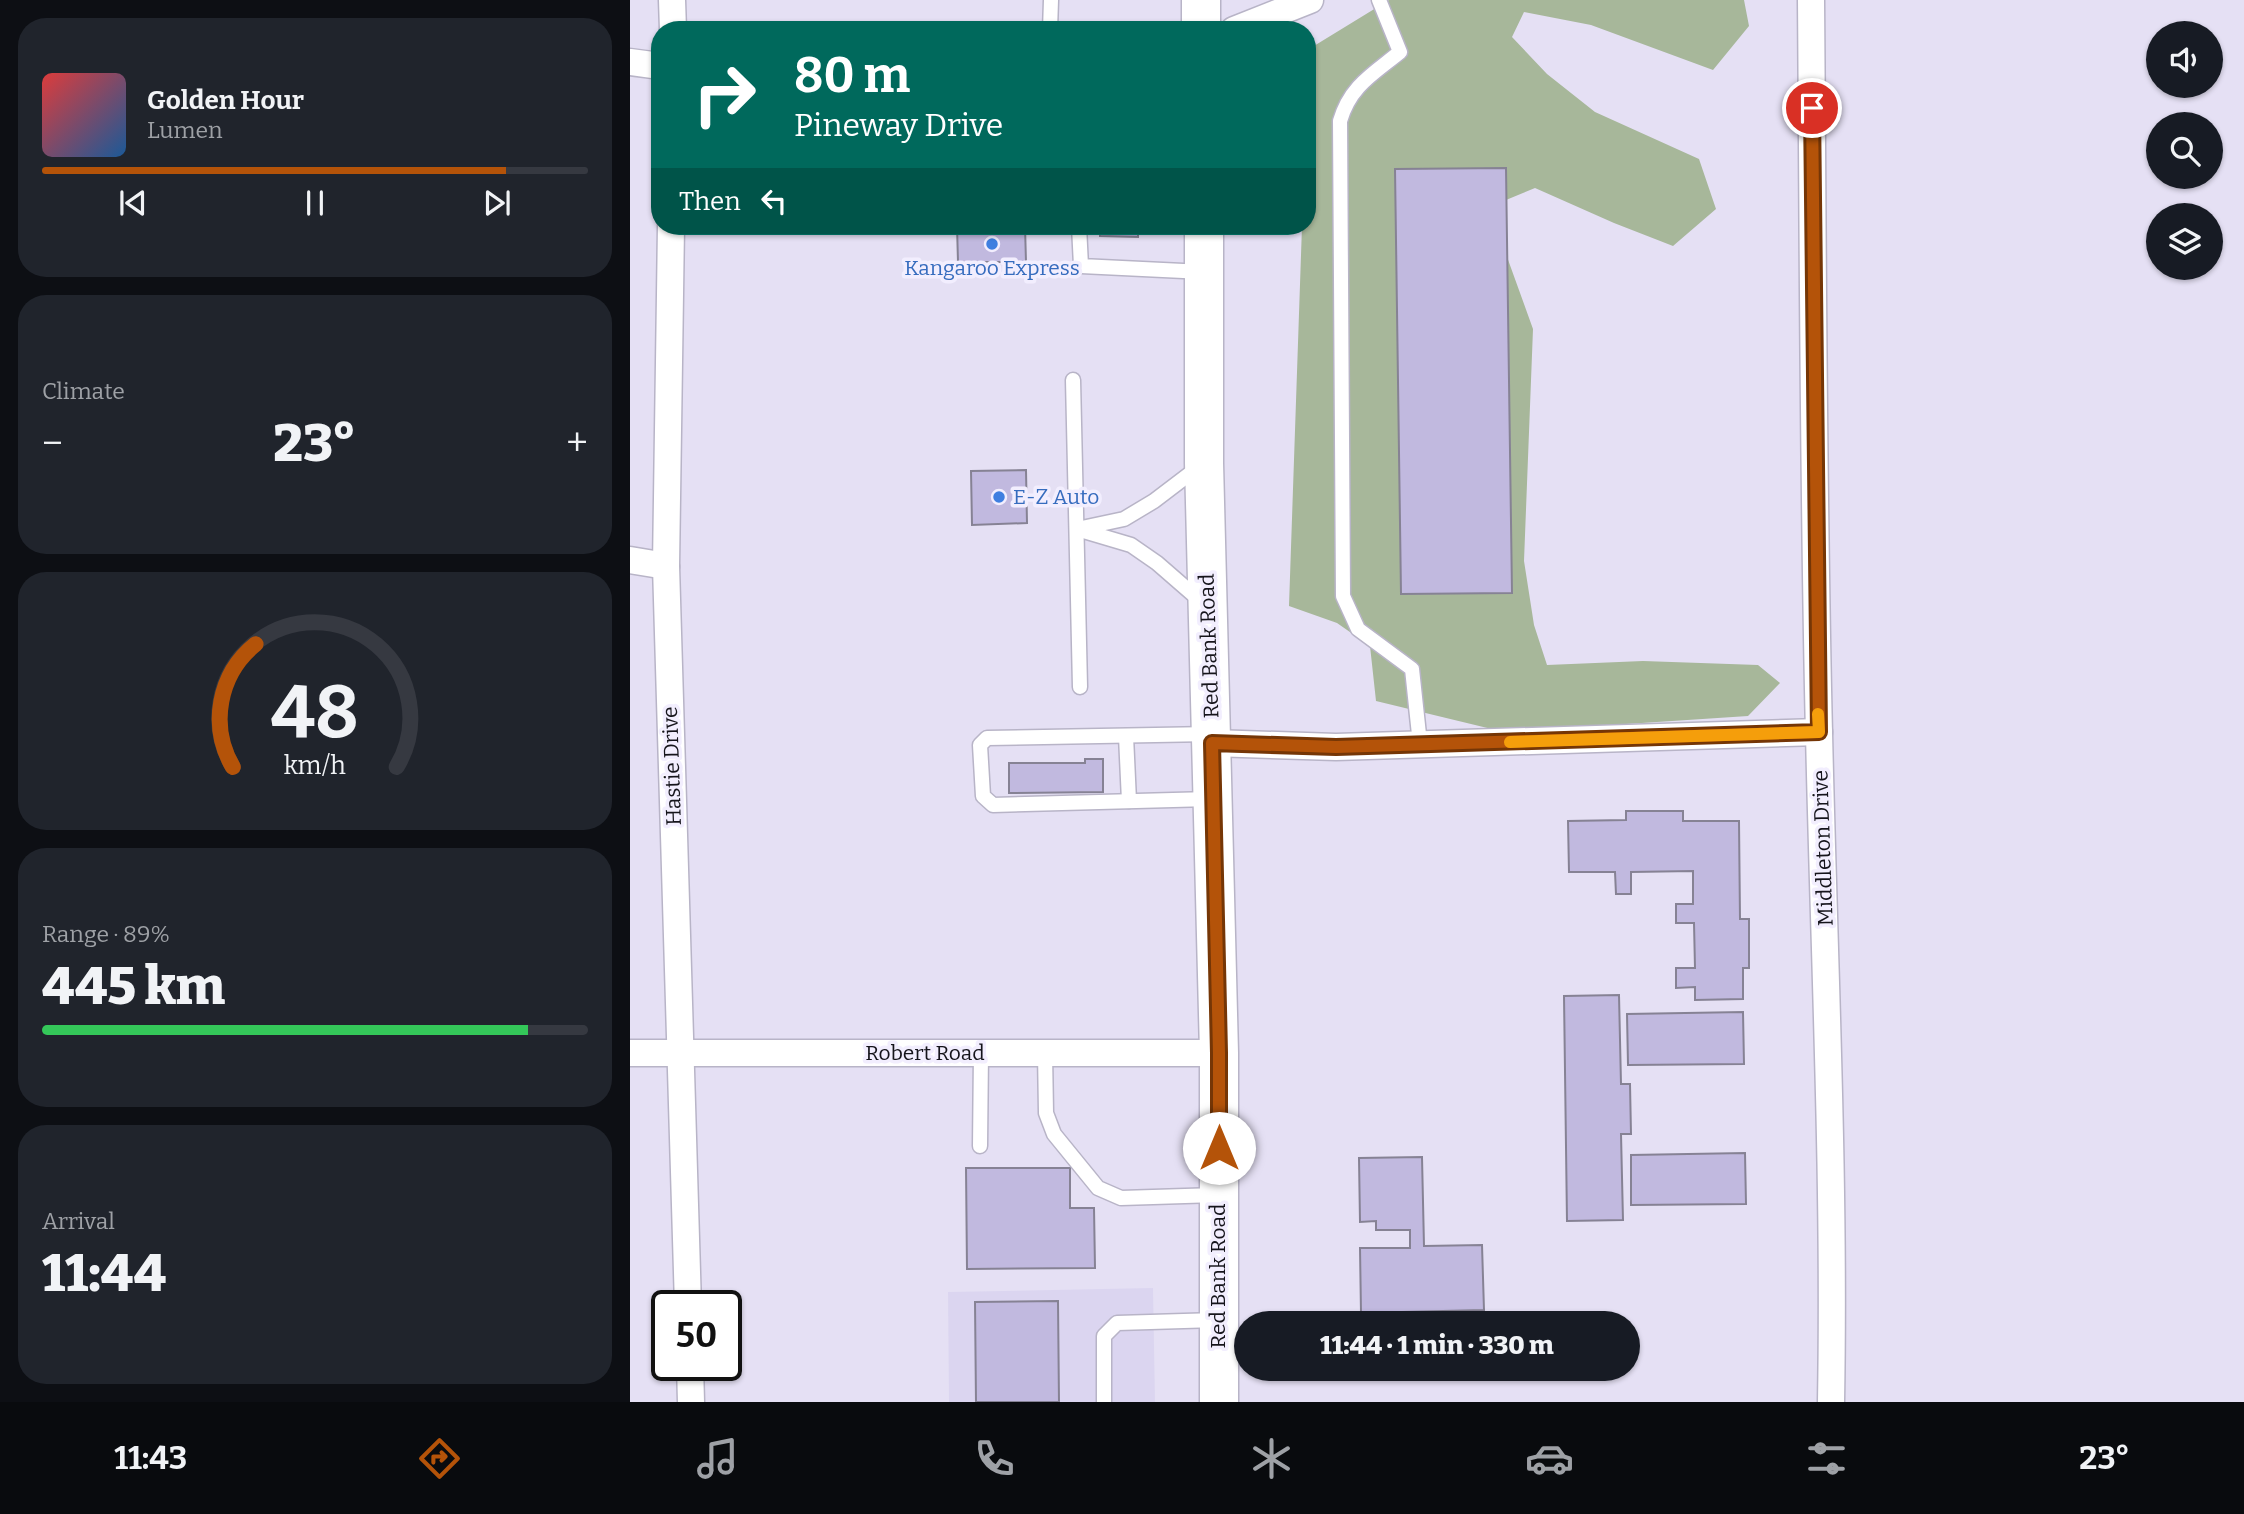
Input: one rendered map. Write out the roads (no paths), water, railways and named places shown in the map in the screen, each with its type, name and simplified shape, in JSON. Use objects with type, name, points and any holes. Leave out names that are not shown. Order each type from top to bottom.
[{"type":"main road","points":[[1200,21],[1201,0]]},
{"type":"main road","name":"Red Bank Road","points":[[1204,235],[1203,463],[1219,1053],[1219,1402]]},
{"type":"street","points":[[672,0],[673,21]]},
{"type":"street","points":[[1257,21],[1310,0]]},
{"type":"street","name":"Middleton Drive","points":[[1811,0],[1819,732],[1826,949],[1831,1402]]},
{"type":"street","points":[[630,62],[651,65]]},
{"type":"street","name":"Hastie Drive","points":[[671,235],[666,566],[688,1290]]},
{"type":"street","points":[[630,560],[666,566]]},
{"type":"street","points":[[1212,739],[1336,747],[1819,732]]},
{"type":"street","name":"Robert Road","points":[[630,1054],[1219,1053]]},
{"type":"street","points":[[690,1381],[691,1402]]},
{"type":"lane","points":[[1050,21],[1051,0]]},
{"type":"lane","points":[[1378,0],[1400,52],[1355,90],[1346,102],[1340,121],[1343,596],[1357,629],[1412,669],[1420,744]]},
{"type":"lane","points":[[1079,235],[1081,266],[1205,272]]},
{"type":"lane","points":[[1073,380],[1080,687]]},
{"type":"lane","points":[[1077,529],[1124,519],[1154,501],[1203,463]]},
{"type":"lane","points":[[1077,529],[1131,545],[1157,563],[1208,608]]},
{"type":"lane","points":[[1212,739],[1126,736],[987,738],[980,745],[984,796],[993,805],[1214,799]]},
{"type":"lane","points":[[1126,736],[1129,801]]},
{"type":"lane","points":[[980,1146],[981,1053]]},
{"type":"lane","points":[[1045,1053],[1046,1113],[1054,1134],[1098,1188],[1121,1198],[1218,1195]]},
{"type":"lane","points":[[1104,1402],[1104,1336],[1117,1323],[1218,1320]]},
{"type":"place","name":"Kangaroo Express","points":[[992,244]]},
{"type":"place","name":"E-Z Auto","points":[[999,497]]}]
